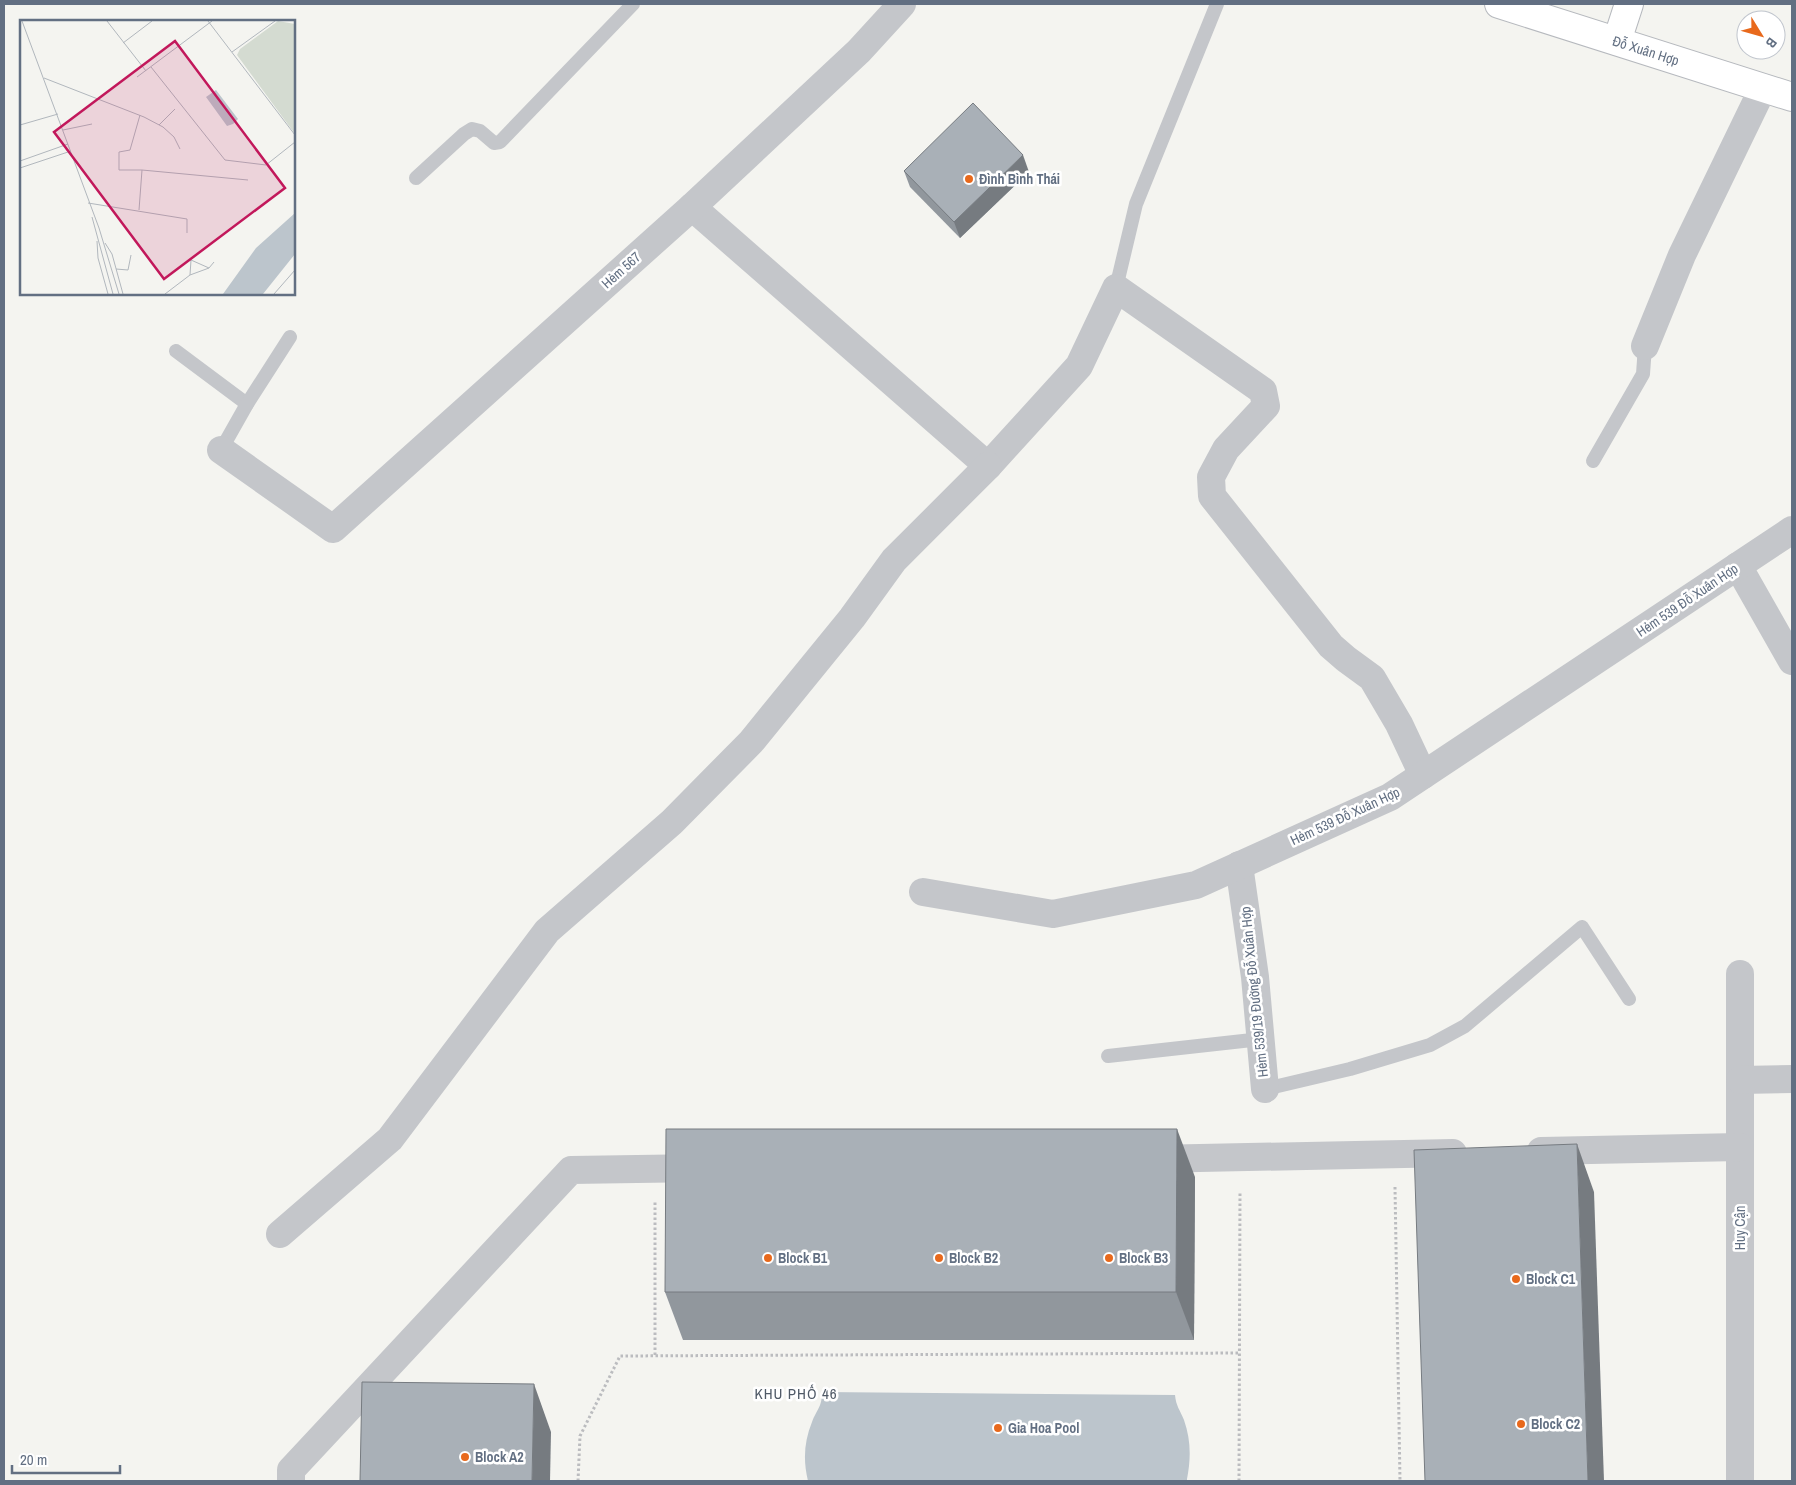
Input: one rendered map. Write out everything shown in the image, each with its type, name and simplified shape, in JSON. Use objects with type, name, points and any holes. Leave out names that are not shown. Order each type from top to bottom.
[{"type":"main road","name":"Đỗ Xuân Hợp","points":[[1499,4],[1552,12],[1617,42],[1792,97]]},
{"type":"main road","points":[[1617,42],[1629,4]]},
{"type":"street","name":"Hẻm 567","points":[[221,450],[333,529],[692,207],[858,51],[902,4]]},
{"type":"street","points":[[1645,346],[1682,255],[1763,88]]},
{"type":"street","points":[[692,207],[988,466]]},
{"type":"street","points":[[280,1234],[390,1139],[547,931],[672,822],[751,742],[852,618],[894,560],[988,466],[1080,366],[1116,288],[1263,391],[1266,406],[1226,449],[1211,477],[1212,496],[1331,646],[1372,678],[1399,724],[1423,775]]},
{"type":"street","name":"Hẻm 539 Đỗ Xuân Hợp","points":[[924,892],[1052,914],[1196,885],[1390,797],[1792,530]]},
{"type":"street","points":[[1738,566],[1792,661]]},
{"type":"street","name":"Hẻm 539/19 Đường Đỗ Xuân Hợp","points":[[1239,865],[1256,977],[1265,1089]]},
{"type":"street","name":"Huy Cận","points":[[1740,974],[1740,1481]]},
{"type":"street","points":[[1740,1080],[1792,1079]]},
{"type":"street","points":[[1513,1152],[1740,1147]]},
{"type":"street","points":[[1131,1160],[1474,1152]]},
{"type":"street","points":[[291,1481],[291,1470],[571,1170],[724,1167]]},
{"type":"lane","points":[[416,178],[464,134],[472,129],[480,131],[494,143],[500,142],[633,4]]},
{"type":"lane","points":[[1116,288],[1136,204],[1216,4]]},
{"type":"lane","points":[[221,450],[247,404],[290,337]]},
{"type":"lane","points":[[1593,460],[1644,374],[1645,346]]},
{"type":"lane","points":[[176,351],[247,404]]},
{"type":"lane","name":"Hẻm 539/19 Đường Đỗ Xuân Hợp","points":[[1265,1089],[1350,1069],[1430,1045],[1465,1026],[1582,927],[1630,999]]},
{"type":"lane","points":[[1108,1056],[1261,1039]]},
{"type":"path","points":[[1384,1154],[1400,1481]]},
{"type":"path","points":[[1239,1481],[1240,1158]]},
{"type":"path","points":[[654,1356],[655,1169]]},
{"type":"path","points":[[578,1481],[580,1436],[620,1356],[1239,1354]]},
{"type":"shaded area","name":"Gia Hoa Pool","points":[[822,1392],[1175,1395],[1189,1442],[1190,1456],[1187,1481],[808,1481],[805,1466],[807,1437],[820,1405]]},
{"type":"building","name":"Đình Bình Thái","points":[[973,103],[1023,155],[954,222],[904,171]]},
{"type":"building","points":[[666,1129],[1177,1129],[1176,1292],[665,1292]]},
{"type":"building","points":[[1577,1144],[1588,1481],[1425,1481],[1414,1150]]},
{"type":"building","points":[[362,1382],[534,1384],[532,1481],[360,1481]]},
{"type":"place","name":"Đình Bình Thái","points":[[969,179]]},
{"type":"place","name":"Block B1","points":[[768,1258]]},
{"type":"place","name":"Block B2","points":[[939,1258]]},
{"type":"place","name":"Block B3","points":[[1109,1258]]},
{"type":"place","name":"Block C1","points":[[1516,1279]]},
{"type":"place","name":"Block C2","points":[[1521,1424]]},
{"type":"place","name":"Gia Hoa Pool","points":[[998,1428]]},
{"type":"place","name":"Block A2","points":[[465,1457]]},
{"type":"district","name":"KHU PHỐ 46","points":[[796,1393]]}]
